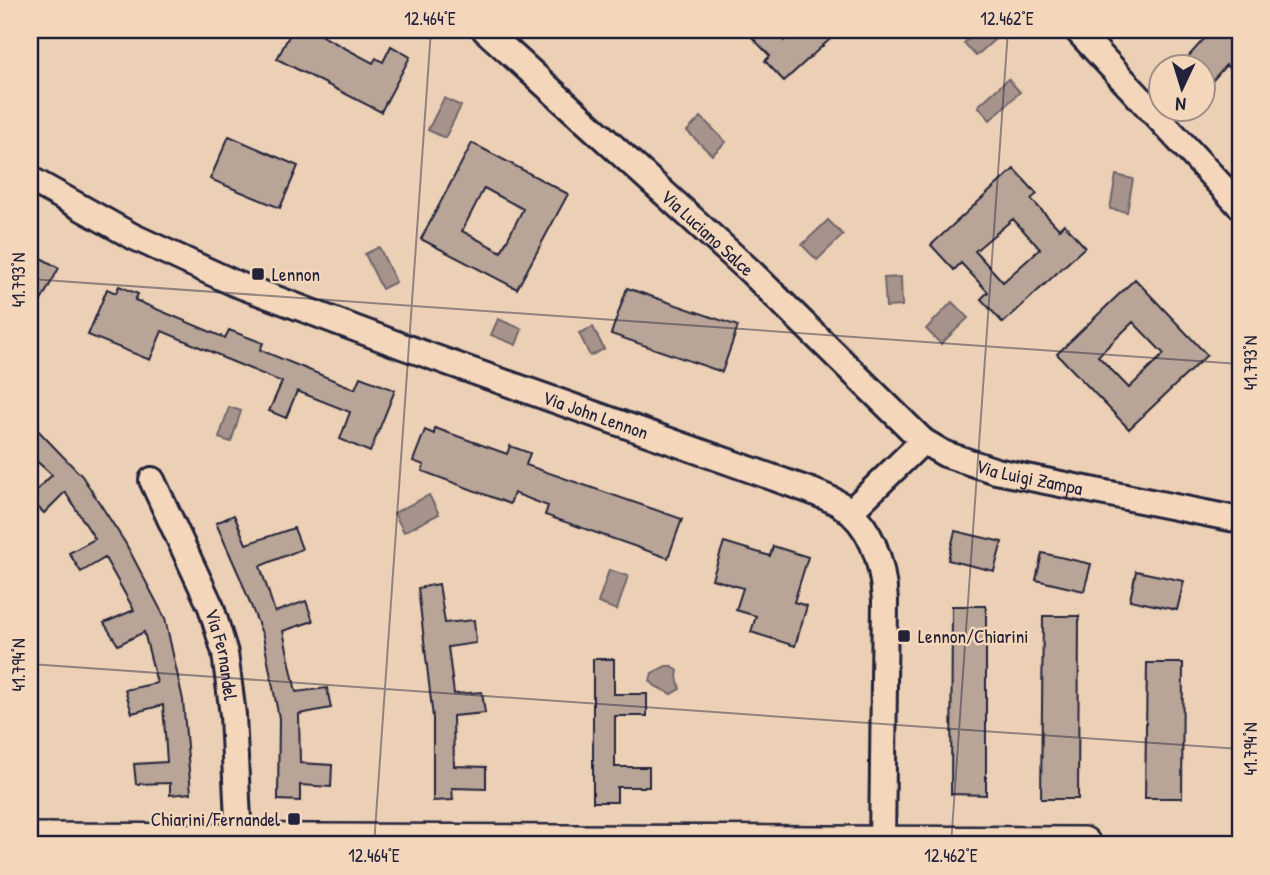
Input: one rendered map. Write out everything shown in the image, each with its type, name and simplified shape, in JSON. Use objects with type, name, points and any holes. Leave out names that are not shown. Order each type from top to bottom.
[{"type":"street","name":"Via Luciano Salce","points":[[485,30],[751,272],[923,441]]},
{"type":"street","points":[[1077,30],[1240,206]]},
{"type":"street","name":"Via John Lennon","points":[[30,179],[132,236],[234,283],[402,346],[811,491],[835,501],[850,512],[876,551],[884,589],[882,844]]},
{"type":"street","points":[[850,512],[923,441]]},
{"type":"street","name":"Via Luigi Zampa","points":[[923,441],[945,454],[996,471],[1240,520]]},
{"type":"street","name":"Via Fernandel","points":[[152,480],[211,607],[225,653],[233,715],[239,842]]},
{"type":"street","points":[[30,841],[1083,845]]},
{"type":"shaded area","points":[[978,30],[1003,32],[976,56],[964,43]]},
{"type":"shaded area","points":[[1008,79],[1020,92],[990,120],[978,106]]},
{"type":"shaded area","points":[[444,98],[461,106],[445,138],[428,130]]},
{"type":"shaded area","points":[[701,117],[726,142],[712,155],[687,131]]},
{"type":"shaded area","points":[[1116,175],[1133,179],[1127,212],[1110,209]]},
{"type":"shaded area","points":[[828,220],[843,235],[817,260],[802,245]]},
{"type":"shaded area","points":[[379,247],[396,282],[382,289],[365,254]]},
{"type":"shaded area","points":[[901,277],[902,306],[886,307],[884,278]]},
{"type":"shaded area","points":[[952,302],[968,318],[941,344],[926,329]]},
{"type":"shaded area","points":[[498,319],[522,329],[516,345],[491,335]]},
{"type":"shaded area","points":[[593,327],[604,349],[590,356],[579,333]]},
{"type":"shaded area","points":[[229,407],[241,411],[231,442],[219,438]]},
{"type":"shaded area","points":[[429,495],[439,514],[404,532],[394,513]]},
{"type":"shaded area","points":[[609,570],[628,576],[617,610],[598,603]]},
{"type":"shaded area","points":[[672,666],[678,671],[680,689],[671,694],[650,681],[652,673]]},
{"type":"building","points":[[292,30],[325,30],[322,36],[373,63],[376,58],[383,62],[391,46],[410,57],[381,112],[277,59]]},
{"type":"building","points":[[745,30],[772,30],[784,41],[796,30],[840,30],[784,81],[765,61],[770,56]]},
{"type":"building","points":[[1212,30],[1240,30],[1240,79],[1226,65],[1218,74],[1218,52],[1192,52]]},
{"type":"building","points":[[229,136],[298,166],[280,208],[210,179]]},
{"type":"building","points":[[472,143],[568,194],[517,289],[421,239]],"holes":[[[484,188],[523,209],[501,252],[462,231]]]},
{"type":"building","points":[[1014,169],[1037,194],[1031,199],[1059,229],[1064,224],[1085,247],[1003,323],[981,299],[988,292],[961,263],[954,270],[931,245]],"holes":[[[1013,219],[1040,249],[1003,282],[975,251]]]},
{"type":"building","points":[[30,252],[59,268],[30,321]]},
{"type":"building","points":[[1135,279],[1207,355],[1129,429],[1057,354]],"holes":[[[1133,322],[1164,354],[1129,388],[1098,356]]]},
{"type":"building","points":[[119,286],[138,294],[135,300],[225,338],[229,330],[263,343],[260,350],[355,389],[360,377],[395,390],[370,452],[340,439],[350,412],[297,391],[286,418],[269,411],[282,382],[162,331],[150,360],[88,335],[107,289],[116,293]]},
{"type":"building","points":[[627,288],[738,326],[722,372],[611,334]]},
{"type":"building","points":[[30,422],[82,476],[126,544],[165,618],[183,700],[191,793],[170,795],[170,783],[136,784],[134,764],[167,762],[163,705],[132,713],[125,690],[157,683],[144,632],[118,645],[104,623],[134,610],[105,558],[81,572],[69,553],[95,539],[65,492],[44,513],[30,500],[52,475],[30,455]]},
{"type":"building","points":[[435,428],[507,454],[510,446],[530,453],[526,465],[682,519],[668,558],[545,515],[548,506],[514,493],[510,504],[422,471],[424,465],[413,461],[425,430],[434,434]]},
{"type":"building","points":[[234,515],[246,544],[294,528],[302,549],[260,566],[275,612],[306,601],[313,621],[283,631],[296,692],[327,688],[331,708],[299,714],[300,763],[332,765],[331,787],[300,785],[300,801],[278,800],[279,718],[263,636],[216,523]]},
{"type":"building","points":[[955,531],[1002,542],[994,571],[948,560]]},
{"type":"building","points":[[724,542],[770,556],[773,546],[808,557],[794,602],[807,606],[795,646],[751,632],[756,616],[736,610],[743,588],[712,579]]},
{"type":"building","points":[[1042,553],[1091,564],[1084,591],[1036,580]]},
{"type":"building","points":[[1136,571],[1184,581],[1177,610],[1130,600]]},
{"type":"building","points":[[439,584],[445,623],[474,620],[476,643],[448,647],[454,694],[482,692],[485,713],[453,716],[454,766],[486,767],[486,789],[452,788],[453,800],[433,801],[433,718],[418,588]]},
{"type":"building","points":[[952,606],[986,606],[986,795],[951,794]]},
{"type":"building","points":[[1043,616],[1079,616],[1078,799],[1041,799]]},
{"type":"building","points":[[593,659],[614,659],[614,694],[647,694],[647,716],[615,716],[615,767],[649,767],[649,787],[617,787],[617,802],[593,802]]},
{"type":"building","points":[[1147,663],[1183,663],[1182,798],[1145,798]]},
{"type":"place","name":"Lennon","points":[[258,274]]},
{"type":"place","name":"Lennon/Chiarini","points":[[904,636]]},
{"type":"place","name":"Chiarini/Fernandel","points":[[294,819]]}]
